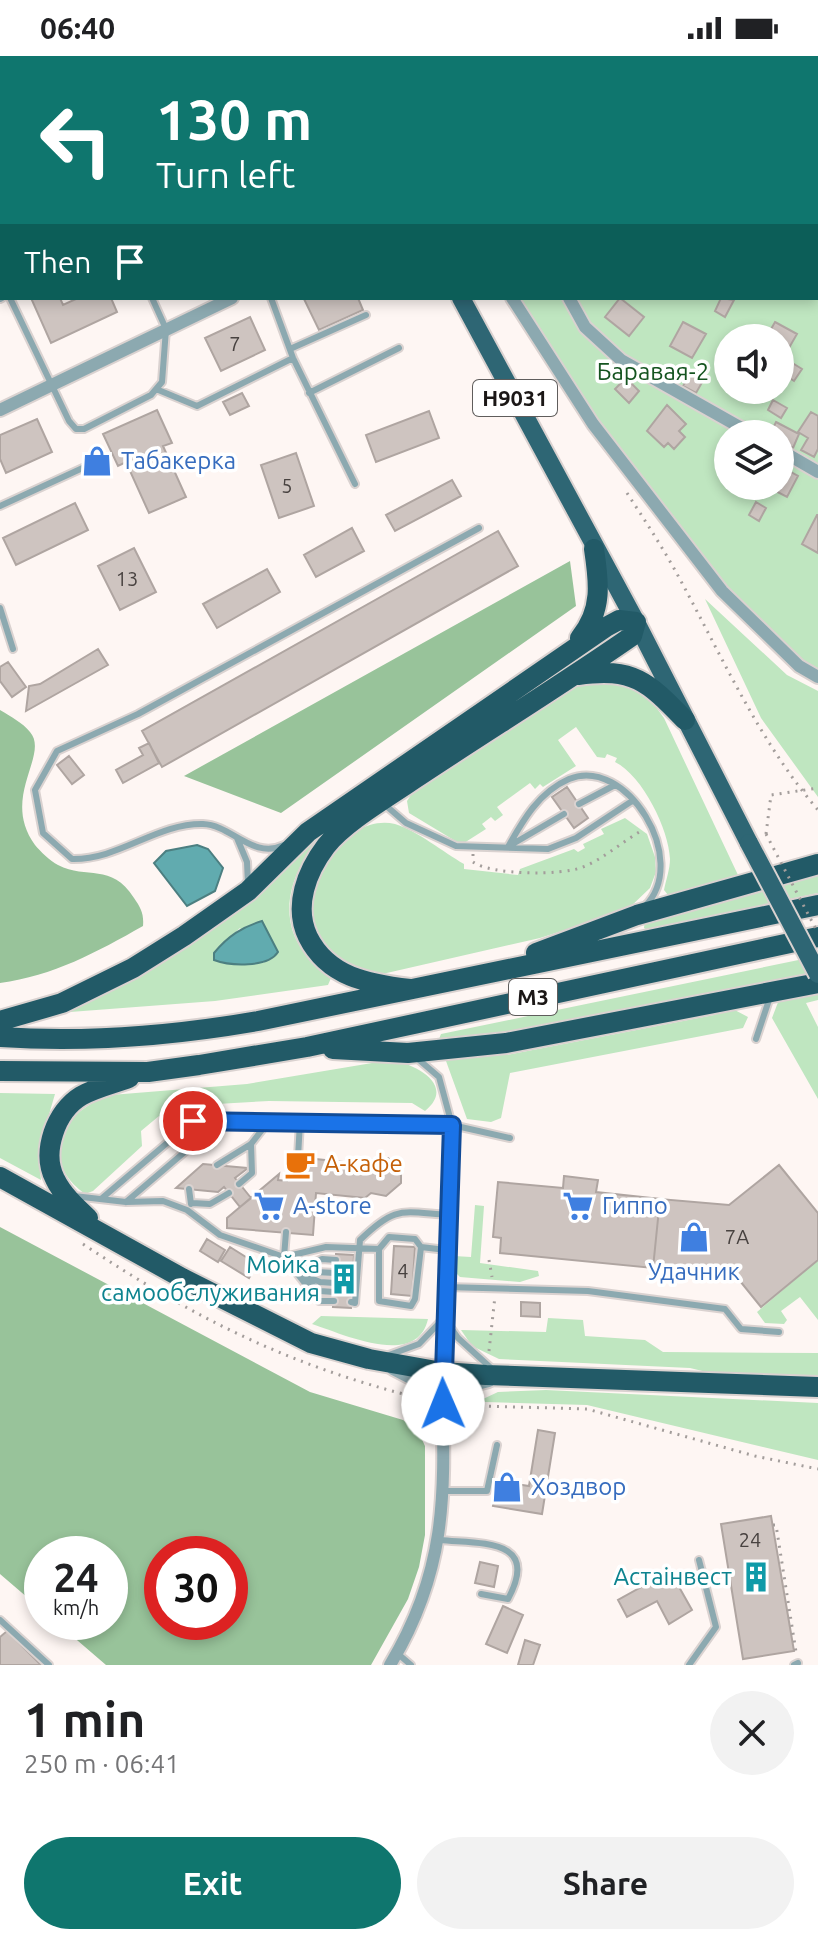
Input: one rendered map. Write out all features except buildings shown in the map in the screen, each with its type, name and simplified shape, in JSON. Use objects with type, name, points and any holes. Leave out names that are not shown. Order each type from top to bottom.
[{"type":"highway","points":[[565,669],[594,619],[598,588],[594,549]]},
{"type":"highway","points":[[0,1021],[62,1003],[96,988],[171,944],[248,891],[308,832],[377,795],[565,669],[606,627],[619,620],[636,622]]},
{"type":"highway","points":[[565,669],[617,672],[632,676],[647,683],[685,720]]},
{"type":"highway","points":[[377,795],[328,844],[309,873],[302,913],[305,930],[317,955],[341,974],[375,985],[410,989]]},
{"type":"highway","points":[[489,972],[637,915],[818,864]]},
{"type":"highway","name":"М3","points":[[0,1037],[54,1041],[170,1036],[818,905]]},
{"type":"highway","name":"М3","points":[[0,1071],[148,1072],[307,1047],[818,935]]},
{"type":"highway","points":[[307,1047],[408,1053],[506,1043],[818,983]]},
{"type":"highway","points":[[106,1235],[66,1195],[54,1178],[50,1161],[52,1140],[66,1108],[81,1096],[148,1072]]},
{"type":"highway","points":[[0,1177],[311,1343],[369,1359],[442,1372],[513,1377],[657,1379],[818,1387]]},
{"type":"main road","name":"Н9031","points":[[462,300],[636,622],[685,720],[758,838],[818,974]]},
{"type":"street","points":[[0,410],[228,300]]},
{"type":"street","points":[[513,300],[593,424],[722,591],[799,666],[818,677]]},
{"type":"street","points":[[570,300],[585,327],[611,353],[728,420]]},
{"type":"street","points":[[794,458],[818,472]]},
{"type":"street","points":[[369,1359],[420,1383],[443,1404]]},
{"type":"street","points":[[390,1665],[427,1591],[440,1540],[443,1491],[442,1372]]},
{"type":"street","points":[[443,1404],[473,1385],[513,1377]]},
{"type":"lane","points":[[11,300],[69,421],[76,429],[84,429],[156,389],[162,382],[166,329],[153,300]]},
{"type":"lane","points":[[272,300],[293,358],[355,484]]},
{"type":"lane","points":[[290,349],[366,315]]},
{"type":"lane","points":[[309,393],[399,348]]},
{"type":"lane","points":[[156,389],[197,406],[293,358]]},
{"type":"lane","points":[[0,506],[87,466]]},
{"type":"lane","points":[[308,832],[273,850],[207,824],[184,824],[95,859],[72,859],[43,833],[35,790],[57,751],[138,714],[479,528]]},
{"type":"lane","points":[[0,608],[13,649]]},
{"type":"lane","points":[[508,847],[527,813],[570,779],[591,775],[615,785],[651,824],[663,858],[659,890],[637,915]]},
{"type":"lane","points":[[579,804],[615,785]]},
{"type":"lane","points":[[377,795],[406,823],[456,846],[473,849],[548,849],[576,838],[632,801]]},
{"type":"lane","points":[[508,847],[540,831],[564,814]]},
{"type":"lane","points":[[237,838],[247,862],[248,891]]},
{"type":"lane","points":[[756,1039],[763,1009],[773,992]]},
{"type":"lane","points":[[408,1053],[425,1063],[439,1077],[452,1125],[442,1372]]},
{"type":"lane","points":[[101,1199],[193,1121],[452,1125],[510,1138]]},
{"type":"lane","points":[[126,1202],[221,1121]]},
{"type":"lane","points":[[217,1165],[251,1144],[269,1121]]},
{"type":"lane","points":[[298,1157],[300,1122]]},
{"type":"lane","points":[[239,1184],[252,1173],[251,1144]]},
{"type":"lane","points":[[187,1210],[192,1203],[189,1189]]},
{"type":"lane","points":[[192,1203],[210,1204],[229,1193]]},
{"type":"lane","points":[[66,1195],[126,1202],[163,1201],[187,1210],[220,1235],[284,1257],[326,1247],[379,1249]]},
{"type":"lane","points":[[353,1297],[360,1240],[392,1212],[449,1215]]},
{"type":"lane","points":[[286,1232],[284,1257],[293,1271],[319,1301],[334,1301]]},
{"type":"lane","points":[[389,1237],[415,1239],[421,1247],[415,1299],[411,1306],[379,1301],[379,1249],[389,1237]]},
{"type":"lane","points":[[421,1247],[446,1250]]},
{"type":"lane","points":[[293,1271],[322,1259],[336,1260]]},
{"type":"lane","points":[[293,1271],[335,1273]]},
{"type":"lane","points":[[293,1271],[320,1282],[335,1283]]},
{"type":"lane","points":[[293,1271],[320,1291],[334,1292]]},
{"type":"lane","points":[[446,1287],[588,1291],[725,1309],[741,1329],[779,1332]]},
{"type":"lane","points":[[369,1359],[419,1344],[444,1318]]},
{"type":"lane","points":[[444,1318],[458,1338],[485,1364],[513,1377]]},
{"type":"lane","points":[[443,1491],[487,1491],[497,1445]]},
{"type":"lane","points":[[440,1540],[503,1546],[516,1558],[520,1572],[508,1599],[481,1594]]},
{"type":"lane","points":[[689,1665],[716,1627],[699,1560]]},
{"type":"lane","points":[[0,1620],[49,1665]]},
{"type":"lane","points":[[397,1653],[411,1665]]},
{"type":"path","points":[[622,484],[674,569],[741,694],[802,791],[818,810]]},
{"type":"path","points":[[818,788],[771,795],[758,838],[818,935]]},
{"type":"path","points":[[489,1260],[495,1320],[490,1327],[489,1359]]},
{"type":"path","points":[[481,1406],[587,1409],[755,1456],[818,1469]]},
{"type":"path","points":[[773,1525],[776,1525],[796,1664]]},
{"type":"green space","name":"Баравая-2","points":[[518,300],[818,300],[818,670],[803,662],[726,587],[595,420]]},
{"type":"green space","points":[[570,561],[576,606],[281,813],[184,776]]},
{"type":"green space","points":[[705,599],[787,675],[818,691],[818,797],[761,718]]},
{"type":"green space","points":[[625,682],[650,699],[664,718],[738,875],[668,895],[664,890],[670,863],[668,847],[653,805],[635,779],[615,762],[617,758],[607,754],[605,758],[597,757],[576,727],[558,740],[576,766],[543,787],[540,784],[535,789],[530,783],[497,807],[503,815],[495,821],[491,817],[482,824],[486,829],[464,843],[457,842],[409,813],[407,801],[411,795],[568,689],[581,684]]},
{"type":"green space","points":[[0,710],[24,726],[35,741],[22,810],[35,845],[58,865],[116,880],[142,911],[143,926],[74,962],[38,975],[0,983]]},
{"type":"green space","points":[[625,818],[647,834],[655,857],[656,872],[650,888],[627,910],[540,938],[378,975],[361,972],[340,961],[311,923],[310,899],[323,866],[347,838],[362,828],[378,823],[395,824],[464,864],[464,869],[518,875],[520,869],[574,849],[578,852],[585,848],[583,844],[604,834],[601,829]]},
{"type":"green space","points":[[328,830],[306,856],[298,871],[292,887],[290,920],[304,952],[331,978],[328,985],[215,1001],[70,1012],[70,1005]],"holes":[[[240,928],[264,963],[214,953]]]},
{"type":"green space","points":[[818,873],[818,893],[647,930],[644,928],[645,918]]},
{"type":"green space","points":[[818,956],[818,971],[554,1026],[439,1039],[441,1034]]},
{"type":"green space","points":[[818,987],[818,1000],[806,1003],[818,1027],[818,1099],[772,1018],[780,997]]},
{"type":"green space","points":[[731,1008],[748,1017],[743,1028],[510,1073],[501,1118],[491,1122],[467,1119],[446,1061],[455,1055],[507,1055],[714,1015]]},
{"type":"green space","points":[[390,1060],[420,1071],[434,1084],[434,1101],[425,1111],[412,1103],[269,1101],[182,1106],[163,1119],[159,1116],[141,1131],[142,1146],[93,1191],[85,1194],[70,1181],[62,1166],[59,1152],[69,1124],[94,1102],[111,1095],[247,1084]]},
{"type":"green space","points":[[0,1093],[55,1094],[38,1152],[41,1180],[0,1158]]},
{"type":"green space","points":[[475,1205],[484,1206],[480,1263],[538,1271],[539,1276],[520,1282],[460,1277],[455,1272],[454,1256],[471,1257]]},
{"type":"green space","points":[[0,1227],[310,1392],[403,1420],[418,1431],[425,1446],[425,1535],[419,1567],[408,1599],[371,1665],[106,1665],[77,1640],[128,1640],[128,1536],[24,1536],[24,1595],[0,1574]]},
{"type":"green space","points":[[818,1260],[818,1320],[800,1297],[781,1311],[787,1320],[784,1324],[765,1323],[757,1312]]},
{"type":"green space","points":[[321,1316],[428,1319],[421,1334],[410,1342],[395,1345],[359,1340],[312,1324]]},
{"type":"green space","points":[[548,1318],[583,1320],[585,1336],[645,1340],[663,1352],[818,1353],[818,1376],[723,1376],[690,1368],[499,1359],[472,1346],[461,1330],[546,1332]]},
{"type":"green space","points":[[546,1390],[818,1403],[818,1460],[587,1405],[485,1402],[483,1399],[498,1392]]},
{"type":"water","points":[[197,845],[208,849],[223,868],[215,891],[187,906],[154,863],[166,851]]},
{"type":"water","points":[[262,921],[278,952],[273,957],[248,964],[214,960],[214,953],[230,937]]},
{"type":"place","name":"Табакерка","points":[[97,461]]},
{"type":"place","name":"А-кафе","points":[[300,1164]]},
{"type":"place","name":"A-store","points":[[269,1206]]},
{"type":"place","name":"Гиппо","points":[[578,1206]]},
{"type":"place","name":"Удачник","points":[[694,1237]]},
{"type":"place","name":"Мойка самообслуживания","points":[[344,1279]]},
{"type":"place","name":"Хоздвор","points":[[507,1487]]},
{"type":"place","name":"Астаінвест","points":[[756,1577]]},
{"type":"route","points":[[193,1121],[452,1125],[453,1171],[446,1250],[443,1404]]}]
